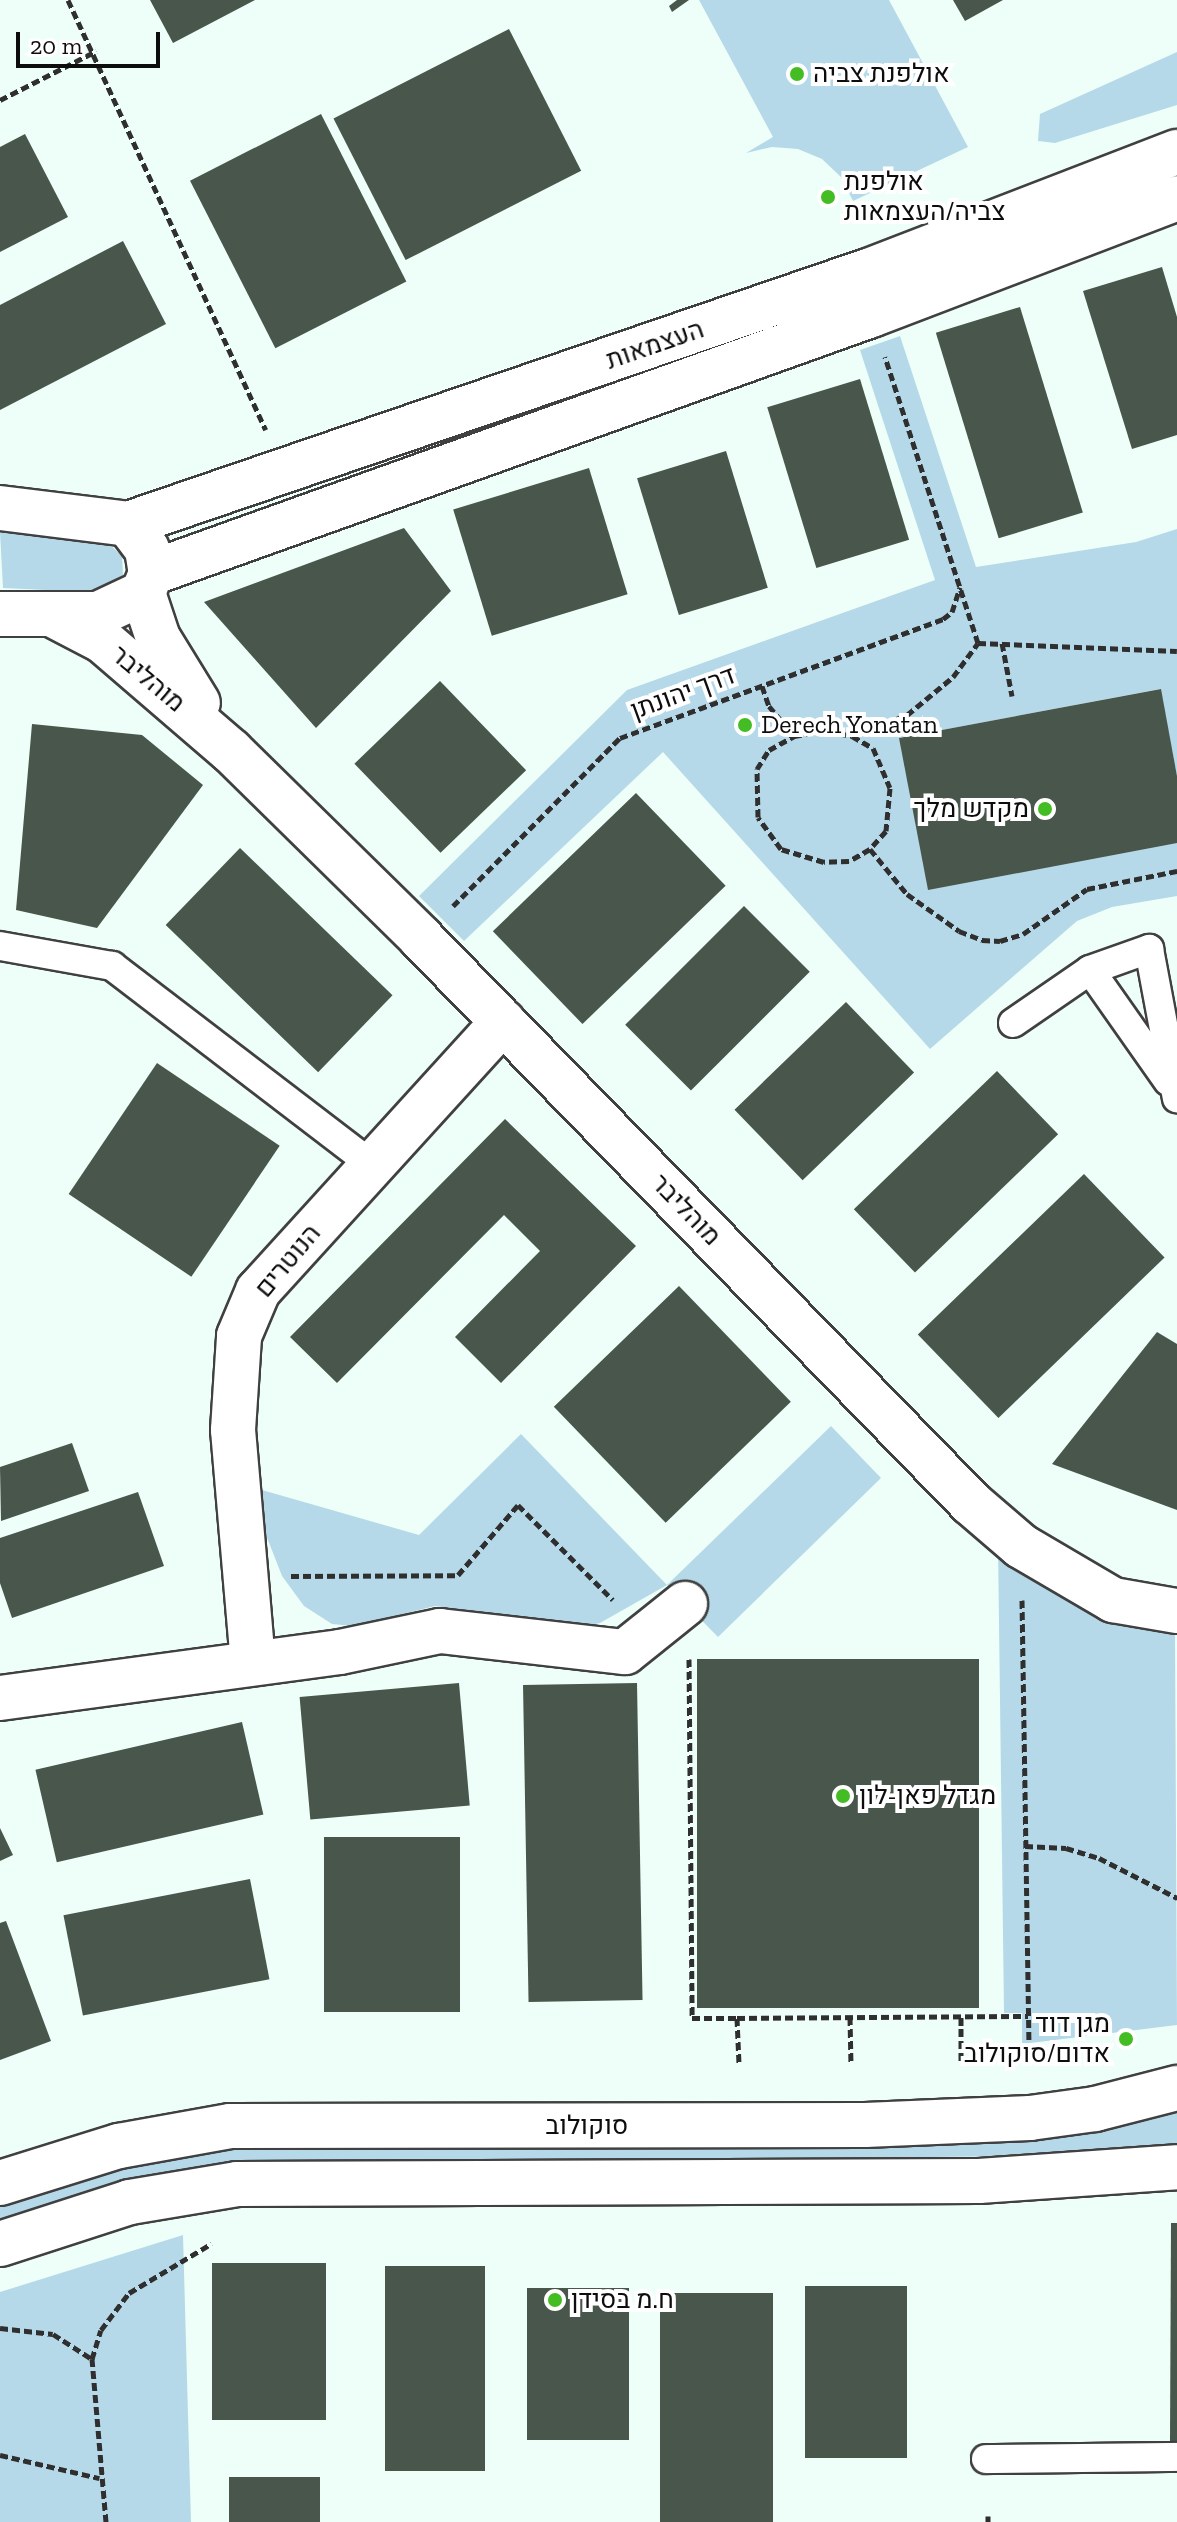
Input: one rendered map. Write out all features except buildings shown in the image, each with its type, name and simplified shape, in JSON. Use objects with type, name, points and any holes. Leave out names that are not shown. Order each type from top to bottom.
[{"type":"street","name":"העצמאות","points":[[128,524],[868,271],[1177,152]]},
{"type":"street","name":"העצמאות","points":[[0,614],[57,617],[98,614],[147,583],[871,315],[1177,198]]},
{"type":"street","points":[[6,503],[128,524]]},
{"type":"street","name":"מוהליבר","points":[[128,524],[147,549],[147,583],[174,668],[231,751]]},
{"type":"street","name":"מוהליבר","points":[[57,617],[103,641],[231,751],[421,938],[971,1503],[1021,1546],[1113,1600],[1177,1611]]},
{"type":"street","name":"הנוטרים","points":[[253,1663],[233,1430],[239,1336],[258,1291],[503,1022]]},
{"type":"street","points":[[0,1698],[340,1652],[440,1631],[625,1652],[685,1604]]},
{"type":"street","name":"סוקולוב","points":[[0,2183],[119,2146],[230,2126],[940,2122],[1069,2113],[1177,2088]]},
{"type":"street","points":[[0,2244],[130,2202],[237,2184],[979,2181],[1177,2167]]},
{"type":"lane","points":[[0,946],[112,966],[372,1165]]},
{"type":"lane","points":[[1013,1023],[1090,970],[1149,949],[1175,1094]]},
{"type":"lane","points":[[1090,970],[1175,1094]]},
{"type":"lane","points":[[986,2459],[1177,2457]]},
{"type":"path","points":[[68,0],[96,51],[266,430]]},
{"type":"path","points":[[0,100],[96,51]]},
{"type":"path","points":[[871,315],[978,643]]},
{"type":"path","name":"דרך יהונתן","points":[[421,938],[620,738],[943,619],[952,612],[960,587]]},
{"type":"path","points":[[978,643],[1177,651]]},
{"type":"path","points":[[852,736],[907,715],[953,677],[978,643]]},
{"type":"path","points":[[1002,643],[1012,696]]},
{"type":"path","points":[[762,686],[769,706],[794,736]]},
{"type":"path","points":[[827,731],[852,736],[873,748],[890,788],[886,831],[870,849],[849,861],[824,862],[781,849],[758,817],[757,769],[769,750],[794,736],[827,731]]},
{"type":"path","points":[[870,849],[887,875],[937,917],[959,931],[1000,941],[1023,934],[1087,889],[1177,871]]},
{"type":"path","points":[[246,1577],[458,1575],[518,1505],[647,1634]]},
{"type":"path","points":[[1021,1546],[1029,2059]]},
{"type":"path","points":[[689,1650],[692,2018],[1028,2016]]},
{"type":"path","points":[[1025,1846],[1066,1848],[1099,1858],[1177,1898]]},
{"type":"path","points":[[850,2017],[851,2063]]},
{"type":"path","points":[[961,2017],[961,2061]]},
{"type":"path","points":[[737,2018],[739,2064]]},
{"type":"path","points":[[106,2522],[99,2478],[92,2359],[101,2330],[129,2293],[211,2244]]},
{"type":"path","points":[[0,2328],[53,2334],[92,2359]]},
{"type":"path","points":[[0,2455],[99,2478]]},
{"type":"shaded area","points":[[699,0],[889,0],[968,147],[853,201],[841,177],[822,159],[798,149],[772,147],[746,153],[773,137]]},
{"type":"shaded area","points":[[1177,52],[1177,105],[1055,143],[1038,141],[1040,114]]},
{"type":"shaded area","points":[[900,336],[976,567],[1136,542],[1177,529],[1177,776],[1160,689],[899,738],[1177,843],[1177,896],[1112,907],[1077,921],[930,1049],[663,752],[464,941],[419,896],[627,690],[935,580],[860,350]]},
{"type":"shaded area","points":[[0,532],[105,540],[122,556],[123,575],[102,590],[89,592],[3,588]]},
{"type":"shaded area","points":[[831,1426],[881,1478],[718,1637],[667,1585]]},
{"type":"shaded area","points":[[521,1434],[667,1585],[600,1623],[581,1627],[435,1606],[353,1626],[332,1624],[304,1606],[282,1576],[266,1535],[262,1490],[419,1535]]},
{"type":"shaded area","points":[[998,1544],[1175,1632],[1177,2025],[1022,2044],[1022,2013],[1004,2013]]},
{"type":"shaded area","points":[[1177,2109],[1177,2143],[1103,2155],[260,2165],[0,2227],[0,2205],[129,2164],[258,2146]]},
{"type":"shaded area","points":[[183,2235],[191,2522],[0,2522],[0,2292]]},
{"type":"place","name":"אולפנת צביה","points":[[797,74]]},
{"type":"place","name":"אולפנת צביה/העצמאות","points":[[828,197]]},
{"type":"place","name":"Derech Yonatan","points":[[745,725]]},
{"type":"place","name":"מקדש מלך","points":[[1045,809]]},
{"type":"place","name":"מגדל פאן-לון","points":[[843,1796]]},
{"type":"place","name":"מגן דוד אדום/סוקולוב","points":[[1126,2039]]},
{"type":"place","name":"ח.מ בסידן","points":[[555,2300]]}]
